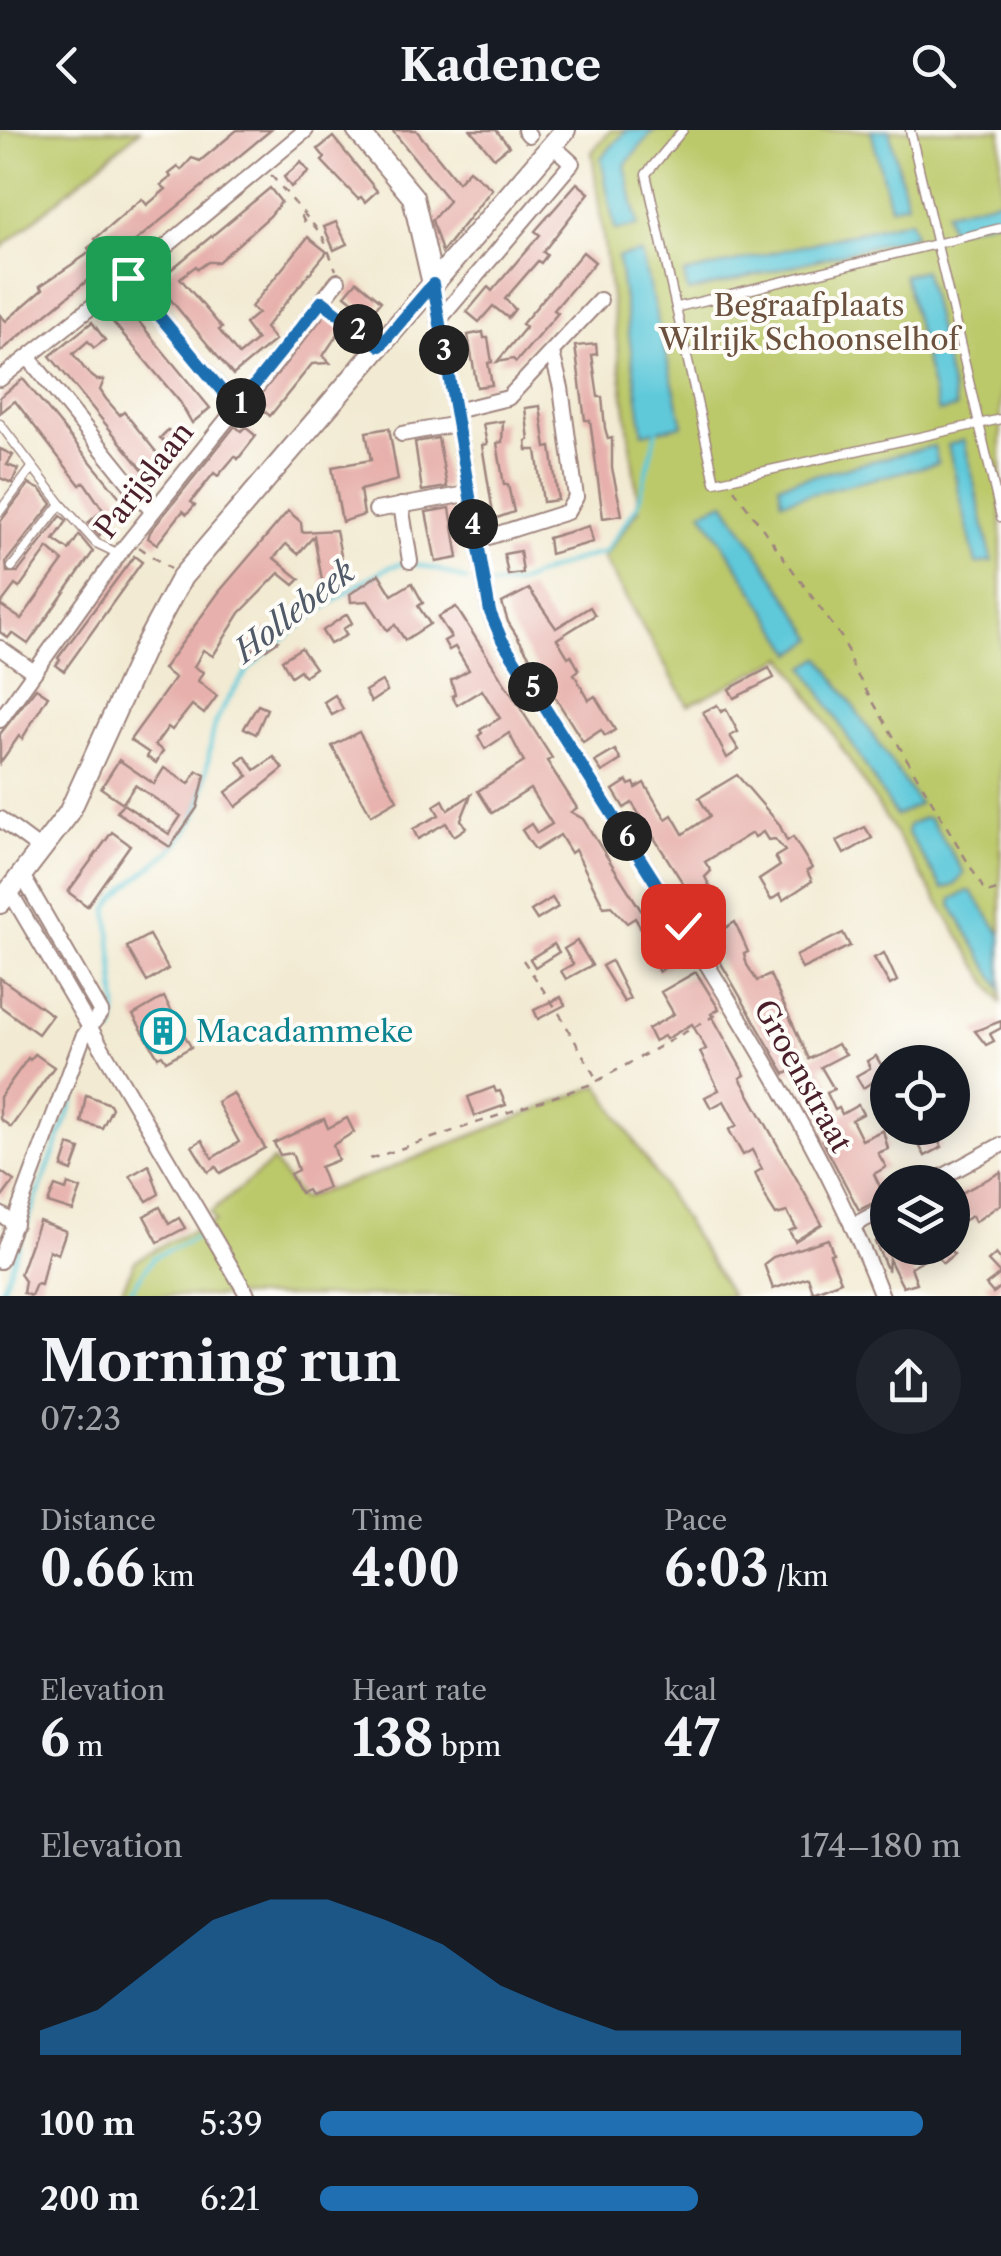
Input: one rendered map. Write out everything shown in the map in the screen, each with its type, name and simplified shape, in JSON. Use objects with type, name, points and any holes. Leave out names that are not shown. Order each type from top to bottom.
[{"type":"main road","points":[[357,130],[413,197],[433,284]]},
{"type":"main road","points":[[11,891],[69,813],[145,646],[182,577],[558,138]]},
{"type":"street","points":[[0,379],[306,130]]},
{"type":"street","points":[[439,320],[572,163],[558,138]]},
{"type":"street","points":[[128,278],[236,408]]},
{"type":"street","name":"Parijslaan","points":[[0,720],[152,512],[338,282]]},
{"type":"street","name":"Groenstraat","points":[[433,284],[476,542],[490,612],[502,640],[732,1004],[802,1128],[852,1226],[882,1296]]},
{"type":"street","points":[[402,434],[508,398],[600,300]]},
{"type":"street","points":[[476,542],[567,512],[576,497],[561,388],[552,352]]},
{"type":"street","points":[[28,357],[152,512]]},
{"type":"street","points":[[376,510],[467,494]]},
{"type":"street","points":[[402,505],[410,561]]},
{"type":"street","points":[[0,648],[34,672]]},
{"type":"street","points":[[0,819],[43,851]]},
{"type":"street","points":[[11,891],[248,1296]]},
{"type":"street","points":[[0,1261],[83,1037],[92,1026]]},
{"type":"street","points":[[964,1165],[1001,1145]]},
{"type":"street","points":[[0,1214],[14,1224]]},
{"type":"street","points":[[852,1226],[870,1216]]},
{"type":"lane","points":[[683,130],[646,174],[715,482],[1001,419]]},
{"type":"lane","points":[[910,130],[1001,518]]},
{"type":"lane","points":[[678,307],[1001,228]]},
{"type":"lane","points":[[0,424],[96,543],[120,554]]},
{"type":"lane","points":[[0,511],[32,468]]},
{"type":"lane","points":[[12,567],[61,504]]},
{"type":"path","points":[[264,166],[302,214],[305,212],[333,257],[338,282]]},
{"type":"path","points":[[322,301],[380,346]]},
{"type":"path","points":[[728,479],[844,641],[853,668],[986,893],[1001,889]]},
{"type":"path","points":[[130,541],[182,577]]},
{"type":"path","points":[[523,960],[559,1013],[597,1081]]},
{"type":"path","points":[[370,1160],[597,1081],[732,1004]]},
{"type":"green space","points":[[0,130],[140,130],[0,249]]},
{"type":"green space","name":"Begraafplaats Wilrijk Schoonselhof","points":[[611,130],[1001,130],[1001,1003],[785,657],[688,705],[603,558],[639,510],[592,152]]},
{"type":"green space","points":[[599,1085],[732,1296],[119,1296],[135,1261],[169,1241],[215,1222],[210,1213],[273,1161],[301,1199],[383,1171]]},
{"type":"water","points":[[627,130],[654,130],[625,165],[638,226],[615,230],[601,158]]},
{"type":"water","points":[[871,130],[889,130],[907,203],[890,207]]},
{"type":"water","points":[[1001,199],[1001,218],[950,230],[946,212]]},
{"type":"water","points":[[910,220],[915,235],[688,292],[684,274]]},
{"type":"water","points":[[641,253],[683,425],[643,433],[618,257]]},
{"type":"water","points":[[924,270],[956,408],[938,412],[904,275]]},
{"type":"water","points":[[964,440],[992,561],[976,564],[948,445]]},
{"type":"water","points":[[934,446],[938,463],[782,501],[779,484]]},
{"type":"water","points":[[725,502],[815,639],[794,653],[702,511]]},
{"type":"water","points":[[821,658],[919,804],[896,816],[805,667]]},
{"type":"water","points":[[930,819],[964,873],[955,885],[943,889],[907,832],[909,825]]},
{"type":"water","points":[[968,891],[1001,935],[1001,989],[951,905],[952,899]]},
{"type":"building","points":[[237,130],[271,130],[0,352],[0,315],[6,321],[43,289],[40,286],[86,255],[95,239],[132,207],[142,199],[147,205],[166,189],[161,185],[171,177],[169,174],[178,167],[181,170],[192,158],[200,161]]},
{"type":"building","points":[[392,130],[416,130],[458,182],[469,170],[492,189],[442,252],[432,220],[449,201]]},
{"type":"building","points":[[471,130],[496,130],[509,146],[494,158]]},
{"type":"building","points":[[333,137],[377,191],[365,202],[322,161],[325,158],[318,149]]},
{"type":"building","points":[[301,162],[309,172],[291,187],[284,177]]},
{"type":"building","points":[[577,183],[589,193],[543,252],[547,255],[541,263],[538,261],[505,299],[515,309],[508,318],[493,306],[479,322],[467,312],[488,287],[492,291],[540,235],[535,231]]},
{"type":"building","points":[[270,188],[281,202],[270,216],[218,262],[208,262],[198,269],[196,266],[180,278],[239,355],[257,340],[245,324],[258,313],[251,307],[308,237],[327,252],[265,328],[275,340],[233,375],[156,282]]},
{"type":"building","points":[[336,222],[347,244],[334,250],[324,227]]},
{"type":"building","points":[[583,252],[595,262],[554,310],[558,313],[516,362],[497,362],[526,327],[522,324]]},
{"type":"building","points":[[357,281],[381,301],[370,315],[345,295]]},
{"type":"building","points":[[120,299],[210,408],[192,423],[180,402],[112,321],[117,318],[109,308]]},
{"type":"building","points":[[327,312],[343,326],[323,356],[330,363],[312,364],[270,416],[257,399]]},
{"type":"building","points":[[92,322],[105,340],[94,348],[88,341],[73,354],[88,373],[104,380],[100,390],[106,399],[120,415],[124,412],[165,463],[148,476],[50,356]]},
{"type":"building","points":[[483,332],[484,338],[488,338],[492,385],[477,387],[468,335]]},
{"type":"building","points":[[596,344],[597,354],[592,355],[598,397],[602,397],[608,439],[612,438],[612,468],[622,515],[603,518],[575,346]]},
{"type":"building","points":[[23,379],[127,506],[99,536],[88,523],[103,510],[84,482],[80,485],[15,401],[0,413],[0,397]]},
{"type":"building","points":[[540,406],[546,448],[551,447],[558,500],[543,502],[536,450],[527,450],[526,441],[529,440],[525,408]]},
{"type":"building","points":[[503,421],[502,442],[497,443],[504,485],[508,485],[514,512],[494,519],[482,445],[487,444],[483,424]]},
{"type":"building","points":[[180,426],[188,432],[174,449],[160,438],[168,430],[173,434]]},
{"type":"building","points":[[235,426],[241,431],[245,427],[256,436],[238,459],[235,456],[218,476],[214,473],[191,502],[195,505],[187,514],[183,511],[157,544],[148,538],[150,532]]},
{"type":"building","points":[[389,428],[398,480],[360,490],[364,515],[342,522],[332,467],[371,460],[366,432]]},
{"type":"building","points":[[438,438],[447,487],[422,491],[415,442]]},
{"type":"building","points":[[0,449],[13,455],[7,465],[18,469],[12,483],[0,478]]},
{"type":"building","points":[[29,484],[41,490],[52,504],[6,562],[7,572],[18,572],[61,516],[67,521],[54,540],[69,550],[79,535],[93,552],[28,644],[12,633],[8,638],[0,632],[0,605],[0,522]],"holes":[[[48,548],[63,561],[21,619],[0,605],[15,585],[19,588]]]},
{"type":"building","points":[[450,508],[458,558],[436,562],[426,512]]},
{"type":"building","points":[[288,511],[301,522],[302,532],[336,530],[346,581],[323,586],[314,536],[298,554],[286,544],[274,558],[300,579],[294,585],[279,573],[240,613],[213,656],[203,650],[194,667],[203,672],[198,681],[217,696],[204,714],[192,705],[172,730],[168,727],[155,745],[163,751],[156,763],[130,740],[175,678],[163,669],[219,592]]},
{"type":"building","points":[[589,526],[593,542],[550,554],[548,538]]},
{"type":"building","points":[[520,551],[523,573],[508,575],[504,554]]},
{"type":"building","points":[[134,556],[142,562],[64,671],[56,665],[58,658]]},
{"type":"building","points":[[379,574],[392,595],[412,583],[423,603],[418,606],[430,624],[405,640],[395,625],[387,630],[368,601],[351,602],[350,594]]},
{"type":"building","points":[[529,589],[556,628],[590,607],[595,615],[557,639],[579,670],[574,674],[589,700],[595,696],[615,730],[605,736],[601,730],[583,742],[508,622],[502,603]]},
{"type":"building","points":[[456,607],[552,758],[547,761],[577,808],[571,812],[583,819],[649,923],[654,920],[677,958],[659,972],[641,942],[647,938],[635,918],[627,923],[611,906],[604,907],[575,850],[571,853],[560,835],[536,850],[531,844],[522,830],[531,824],[537,833],[552,824],[530,789],[492,813],[478,791],[524,762],[509,733],[485,749],[478,736],[480,730],[500,718],[482,690],[457,705],[452,696],[455,694],[451,680],[469,670],[455,647],[449,650],[444,641],[451,637],[438,617]]},
{"type":"building","points":[[347,614],[352,623],[343,629],[347,635],[330,644],[322,631]]},
{"type":"building","points":[[262,628],[278,641],[243,665],[253,649],[249,646]]},
{"type":"building","points":[[301,648],[315,668],[304,676],[300,670],[291,676],[282,660]]},
{"type":"building","points":[[769,668],[774,678],[734,698],[729,689]]},
{"type":"building","points":[[382,681],[387,691],[371,702],[365,691]]},
{"type":"building","points":[[36,688],[48,696],[22,739],[19,736],[0,763],[0,734]]},
{"type":"building","points":[[335,695],[343,709],[332,715],[324,702]]},
{"type":"building","points":[[258,705],[267,709],[256,734],[244,728]]},
{"type":"building","points":[[717,705],[721,712],[726,709],[738,732],[730,736],[739,750],[727,758],[703,712]]},
{"type":"building","points":[[359,732],[397,800],[371,815],[332,746]]},
{"type":"building","points":[[615,750],[621,760],[602,772],[595,762]]},
{"type":"building","points":[[245,756],[255,770],[274,757],[283,769],[236,807],[226,792],[248,776],[238,762]]},
{"type":"building","points":[[119,760],[154,784],[164,768],[189,784],[197,771],[205,775],[197,808],[170,847],[117,812],[123,804],[169,834],[181,816],[135,785],[123,803],[101,788]]},
{"type":"building","points":[[737,775],[779,824],[787,841],[793,837],[812,868],[807,871],[812,881],[783,900],[780,894],[771,900],[759,880],[780,866],[775,857],[785,851],[763,832],[755,837],[752,833],[705,862],[711,871],[705,877],[719,904],[695,919],[686,903],[693,899],[632,803],[624,808],[613,790],[627,781],[636,788],[644,783],[666,819],[672,815],[683,834],[710,816],[699,798]]},
{"type":"building","points":[[471,795],[461,820],[466,828],[454,836],[446,823],[418,839],[413,829],[439,815],[434,806],[443,800],[448,810]]},
{"type":"building","points":[[865,827],[872,838],[844,854],[837,841]]},
{"type":"building","points":[[112,832],[130,845],[87,906],[68,892]]},
{"type":"building","points":[[552,898],[558,907],[537,920],[531,911]]},
{"type":"building","points":[[735,922],[748,952],[744,954],[747,965],[757,981],[770,975],[809,1059],[837,1044],[846,1054],[821,1067],[834,1089],[827,1093],[835,1110],[839,1108],[842,1114],[858,1105],[863,1114],[852,1120],[862,1140],[870,1136],[870,1145],[887,1145],[888,1149],[878,1153],[885,1165],[870,1165],[870,1205],[859,1210],[822,1140],[829,1136],[794,1070],[785,1074],[707,939]]},
{"type":"building","points":[[843,933],[850,946],[802,969],[796,956]]},
{"type":"building","points":[[149,935],[168,969],[147,982],[127,947]]},
{"type":"building","points":[[577,941],[592,965],[566,979],[561,971],[573,964],[564,949]]},
{"type":"building","points":[[554,944],[559,952],[535,967],[530,959]]},
{"type":"building","points":[[884,953],[897,981],[890,985],[874,958]]},
{"type":"building","points":[[611,961],[630,999],[624,1002],[602,966]]},
{"type":"building","points":[[696,972],[719,1009],[711,1014],[745,1075],[740,1078],[822,1224],[795,1241],[789,1231],[796,1228],[787,1212],[776,1215],[769,1204],[755,1173],[762,1169],[752,1150],[743,1155],[729,1130],[737,1125],[724,1101],[711,1108],[705,1097],[719,1090],[700,1052],[706,1049],[692,1024],[666,1039],[664,1036],[654,1041],[648,1029],[674,1014],[661,992]]},
{"type":"building","points":[[0,978],[52,1015],[38,1034],[0,1006]]},
{"type":"building","name":"Macadammeke","points":[[164,997],[191,1047],[166,1061],[162,1055],[158,1057],[133,1015]]},
{"type":"building","points":[[561,997],[565,1005],[538,1019],[534,1010]]},
{"type":"building","points":[[1001,1021],[1001,1028],[990,1034],[994,1041],[986,1045],[975,1031]]},
{"type":"building","points":[[35,1054],[54,1067],[11,1127],[0,1119],[0,1097]]},
{"type":"building","points":[[870,1068],[870,1083],[863,1088],[856,1076]]},
{"type":"building","points":[[494,1087],[506,1105],[475,1116],[468,1097]]},
{"type":"building","points":[[233,1093],[265,1148],[220,1173],[216,1167],[208,1172],[192,1146],[202,1140],[212,1158],[239,1142],[217,1102]]},
{"type":"building","points":[[86,1095],[112,1108],[102,1128],[81,1122]]},
{"type":"building","points":[[347,1118],[354,1132],[333,1145],[338,1160],[320,1167],[328,1188],[310,1195],[307,1190],[300,1193],[290,1174],[298,1170],[292,1153],[280,1155],[274,1143],[324,1119],[328,1128]]},
{"type":"building","points":[[69,1145],[80,1149],[72,1171],[62,1167]]},
{"type":"building","points":[[941,1145],[942,1147],[925,1156],[920,1147]]},
{"type":"building","points":[[149,1165],[159,1194],[147,1201],[130,1176]]},
{"type":"building","points":[[0,1171],[14,1181],[0,1200]]},
{"type":"building","points":[[1001,1172],[1001,1204],[975,1222],[970,1217],[970,1188]]},
{"type":"building","points":[[68,1184],[81,1189],[73,1211],[48,1203],[55,1186],[66,1190]]},
{"type":"building","points":[[160,1207],[169,1224],[179,1218],[185,1228],[158,1242],[144,1216]]},
{"type":"building","points":[[39,1221],[66,1231],[58,1254],[49,1250],[41,1285],[36,1284],[31,1296],[23,1293],[25,1281],[20,1274]]},
{"type":"building","points":[[828,1239],[841,1281],[813,1292],[808,1277],[773,1289],[764,1264],[773,1257]]},
{"type":"building","points":[[996,1254],[1001,1260],[1001,1287],[993,1293],[986,1285],[1000,1274],[988,1261]]},
{"type":"building","points":[[892,1265],[914,1265],[911,1267],[917,1283],[903,1287]]},
{"type":"waterway","name":"Hollebeek","points":[[491,586],[516,584],[605,552],[638,505],[657,430]]},
{"type":"waterway","name":"Hollebeek","points":[[113,1033],[117,1007],[108,908],[171,850],[189,828],[203,791],[215,725],[246,673],[320,611],[388,568],[417,565],[467,581]]},
{"type":"waterway","name":"Hollebeek","points":[[0,1294],[89,1060]]},
{"type":"waterway","points":[[127,1296],[154,1257],[197,1237]]},
{"type":"place","name":"Macadammeke","points":[[163,1031]]},
{"type":"route","points":[[128,278],[236,408],[322,301],[380,346],[433,284],[490,612],[502,640],[683,926]]}]
